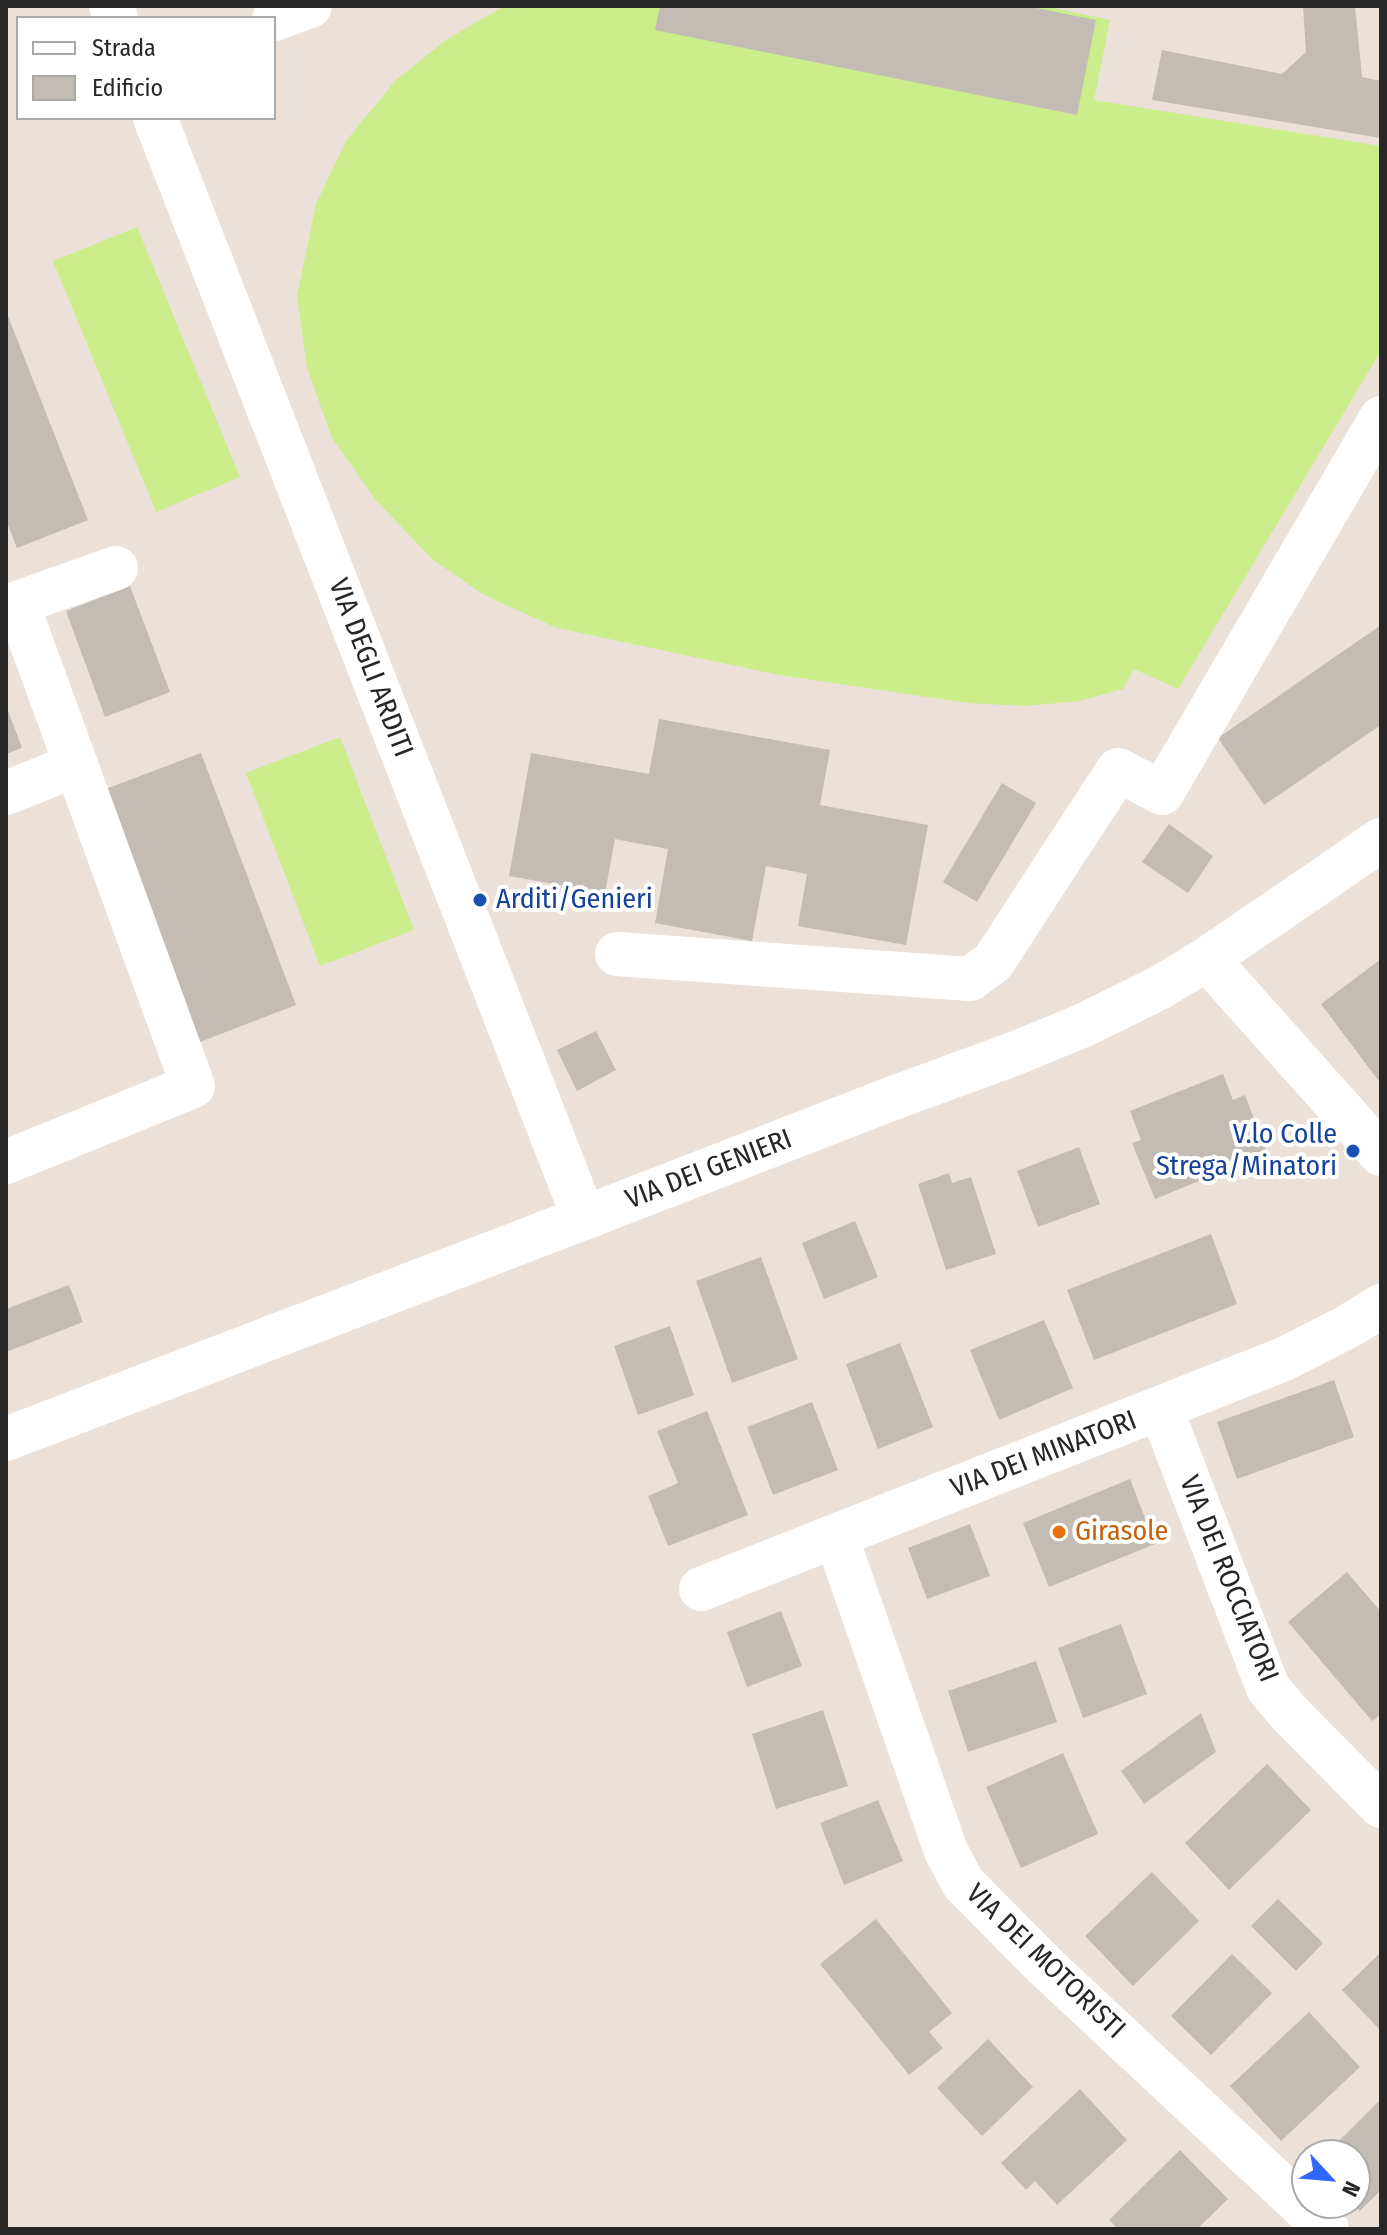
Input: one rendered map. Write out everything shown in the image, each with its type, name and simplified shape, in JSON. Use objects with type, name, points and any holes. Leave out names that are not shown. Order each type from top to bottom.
[{"type":"street","name":"VIA DEGLI ARDITI","points":[[156,120],[584,1218]]},
{"type":"street","points":[[617,954],[970,979],[993,962],[1118,770],[1162,793],[1381,418]]},
{"type":"street","points":[[6,1162],[193,1086],[76,765],[11,605],[116,568]]},
{"type":"street","points":[[6,793],[76,765]]},
{"type":"street","name":"VIA DEI GENIERI","points":[[6,1439],[1084,1025],[1159,988],[1207,959],[1381,840]]},
{"type":"street","points":[[1207,959],[1381,1154]]},
{"type":"street","name":"VIA DEI MINATORI","points":[[701,1589],[1284,1359],[1381,1306]]},
{"type":"street","name":"VIA DEI ROCCIATORI","points":[[1161,1409],[1268,1688],[1381,1806]]},
{"type":"street","name":"VIA DEI MOTORISTI","points":[[836,1536],[946,1851],[963,1883],[1044,1965],[1327,2229]]},
{"type":"green space","points":[[504,6],[1044,6],[1110,20],[1094,100],[1381,146],[1381,351],[1178,689],[1134,669],[1123,689],[1079,701],[1026,706],[968,703],[779,675],[557,628],[484,595],[432,559],[375,499],[332,438],[307,368],[297,296],[316,204],[346,141],[396,80],[446,40]]},
{"type":"green space","points":[[137,227],[240,477],[156,512],[53,261]]},
{"type":"green space","points":[[340,737],[414,930],[320,966],[246,773]]},
{"type":"building","points":[[660,6],[1026,6],[1096,20],[1077,115],[655,30]]},
{"type":"building","points":[[1303,6],[1355,6],[1362,77],[1381,81],[1381,138],[1152,100],[1162,50],[1282,74],[1306,52]]},
{"type":"building","points":[[6,311],[88,520],[17,548],[6,520]]},
{"type":"building","points":[[130,586],[170,692],[105,717],[66,611]]},
{"type":"building","points":[[1381,625],[1381,725],[1264,805],[1218,738]]},
{"type":"building","points":[[6,705],[22,748],[6,754]]},
{"type":"building","points":[[659,719],[830,750],[820,805],[928,825],[906,945],[798,926],[807,874],[766,866],[752,941],[655,923],[668,849],[615,839],[605,893],[509,876],[531,753],[649,774]]},
{"type":"building","points":[[201,753],[296,1005],[192,1045],[98,792]]},
{"type":"building","points":[[1002,783],[1036,803],[977,902],[943,882]]},
{"type":"building","points":[[1169,824],[1213,856],[1188,893],[1142,862]]},
{"type":"building","points":[[1381,959],[1381,1084],[1321,1004]]},
{"type":"building","points":[[596,1031],[616,1070],[577,1091],[557,1050]]},
{"type":"building","points":[[1223,1074],[1233,1100],[1245,1095],[1267,1153],[1155,1199],[1132,1143],[1141,1140],[1130,1111]]},
{"type":"building","points":[[1079,1147],[1100,1204],[1038,1227],[1017,1171]]},
{"type":"building","points":[[949,1173],[952,1183],[971,1177],[996,1254],[946,1270],[918,1184]]},
{"type":"building","points":[[855,1221],[878,1277],[824,1299],[802,1243]]},
{"type":"building","points":[[1211,1234],[1237,1304],[1094,1360],[1067,1290]]},
{"type":"building","points":[[761,1257],[798,1359],[732,1383],[696,1281]]},
{"type":"building","points":[[69,1285],[83,1322],[6,1352],[6,1309]]},
{"type":"building","points":[[1044,1320],[1073,1388],[999,1420],[970,1350]]},
{"type":"building","points":[[670,1326],[694,1395],[638,1415],[614,1346]]},
{"type":"building","points":[[900,1343],[933,1427],[878,1449],[846,1364]]},
{"type":"building","points":[[1334,1380],[1354,1437],[1237,1479],[1217,1422]]},
{"type":"building","points":[[812,1402],[838,1470],[773,1495],[747,1427]]},
{"type":"building","points":[[707,1411],[748,1515],[668,1546],[648,1496],[678,1483],[657,1431]]},
{"type":"building","points":[[1130,1479],[1155,1544],[1049,1587],[1023,1523]]},
{"type":"building","points":[[970,1524],[990,1576],[927,1599],[908,1548]]},
{"type":"building","points":[[1347,1572],[1381,1612],[1381,1714],[1372,1721],[1288,1622]]},
{"type":"building","points":[[781,1611],[802,1666],[747,1687],[727,1632]]},
{"type":"building","points":[[1121,1624],[1147,1694],[1083,1718],[1058,1648]]},
{"type":"building","points":[[1036,1661],[1057,1722],[968,1752],[948,1691]]},
{"type":"building","points":[[823,1710],[848,1786],[776,1809],[752,1734]]},
{"type":"building","points":[[1201,1713],[1216,1752],[1144,1804],[1121,1771]]},
{"type":"building","points":[[1063,1753],[1098,1834],[1021,1868],[986,1787]]},
{"type":"building","points":[[1267,1764],[1311,1810],[1229,1890],[1185,1843]]},
{"type":"building","points":[[878,1800],[903,1861],[844,1885],[820,1823]]},
{"type":"building","points":[[1152,1872],[1199,1921],[1133,1986],[1085,1936]]},
{"type":"building","points":[[1278,1899],[1323,1943],[1296,1971],[1251,1926]]},
{"type":"building","points":[[876,1919],[952,2013],[929,2032],[943,2048],[909,2075],[820,1964]]},
{"type":"building","points":[[1381,1952],[1381,2031],[1342,1990]]},
{"type":"building","points":[[1232,1954],[1272,1993],[1211,2055],[1171,2016]]},
{"type":"building","points":[[1309,2012],[1360,2067],[1281,2141],[1230,2086]]},
{"type":"building","points":[[988,2039],[1033,2087],[982,2136],[937,2088]]},
{"type":"building","points":[[1080,2089],[1127,2140],[1057,2205],[1035,2181],[1026,2190],[1001,2163]]},
{"type":"building","points":[[1381,2099],[1381,2190],[1371,2200],[1371,2139],[1341,2139]]},
{"type":"building","points":[[1180,2150],[1228,2199],[1197,2229],[1118,2229],[1109,2220]]},
{"type":"place","name":"Arditi/Genieri","points":[[480,900]]},
{"type":"place","name":"V.lo Colle Strega/Minatori","points":[[1353,1151]]},
{"type":"place","name":"Girasole","points":[[1059,1532]]}]
